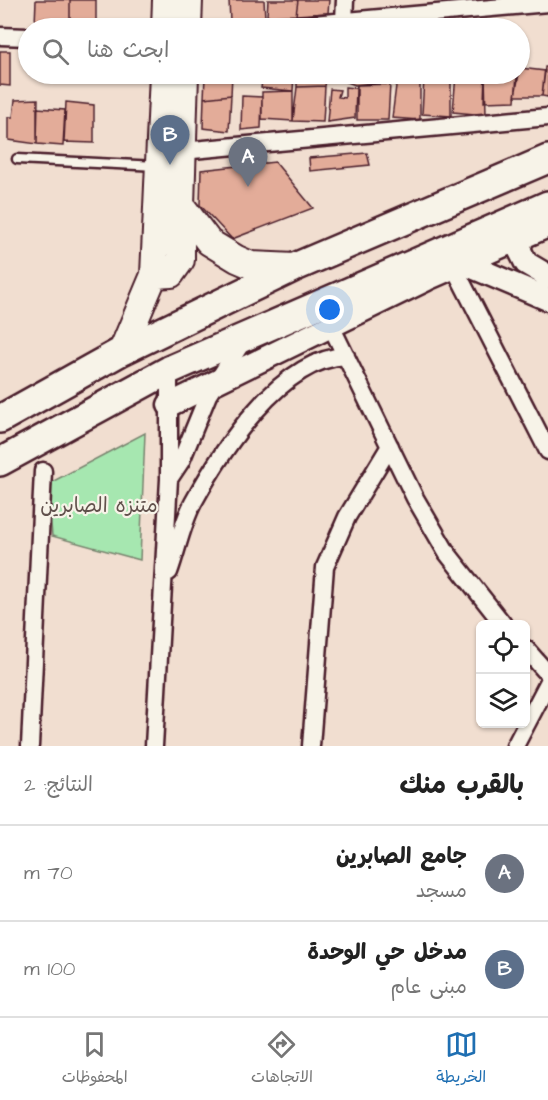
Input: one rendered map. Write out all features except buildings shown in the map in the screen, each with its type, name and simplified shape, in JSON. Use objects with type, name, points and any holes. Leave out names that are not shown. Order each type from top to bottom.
[{"type":"highway","points":[[0,418],[122,351],[294,267],[548,159]]},
{"type":"highway","points":[[0,462],[169,370],[548,205]]},
{"type":"main road","points":[[165,18],[166,0]]},
{"type":"main road","points":[[188,18],[189,0]]},
{"type":"main road","points":[[122,351],[154,275],[163,84]]},
{"type":"main road","points":[[154,275],[171,274],[181,260],[185,84]]},
{"type":"main road","points":[[181,205],[209,242],[237,260],[251,265],[294,267]]},
{"type":"main road","points":[[548,210],[523,237],[519,249],[526,263],[548,276]]},
{"type":"main road","points":[[169,405],[460,265],[548,226]]},
{"type":"main road","points":[[416,261],[449,259],[548,299]]},
{"type":"street","points":[[344,18],[345,0]]},
{"type":"street","points":[[363,18],[504,3],[548,3]]},
{"type":"street","points":[[0,36],[18,37]]},
{"type":"street","points":[[182,151],[548,117]]},
{"type":"street","points":[[460,265],[548,450]]},
{"type":"street","points":[[331,326],[415,498],[447,553],[500,620]]},
{"type":"street","points":[[169,479],[181,461],[215,382],[233,352],[248,335]]},
{"type":"street","points":[[162,593],[192,505],[245,424],[288,380],[308,365],[320,360],[346,356]]},
{"type":"street","points":[[154,746],[169,479],[169,370]]},
{"type":"street","points":[[311,746],[325,567],[347,518],[390,446]]},
{"type":"street","points":[[30,746],[43,471]]},
{"type":"street","points":[[530,654],[548,674]]},
{"type":"street","points":[[515,746],[548,683]]},
{"type":"lane","points":[[17,159],[159,166]]},
{"type":"green space","name":"متنزه الصابرين","points":[[145,433],[140,560],[52,536],[48,484]]},
{"type":"place","name":"مدخل حي الوحدة","points":[[170,165]]},
{"type":"place","name":"جامع الصابرين","points":[[248,187]]}]
